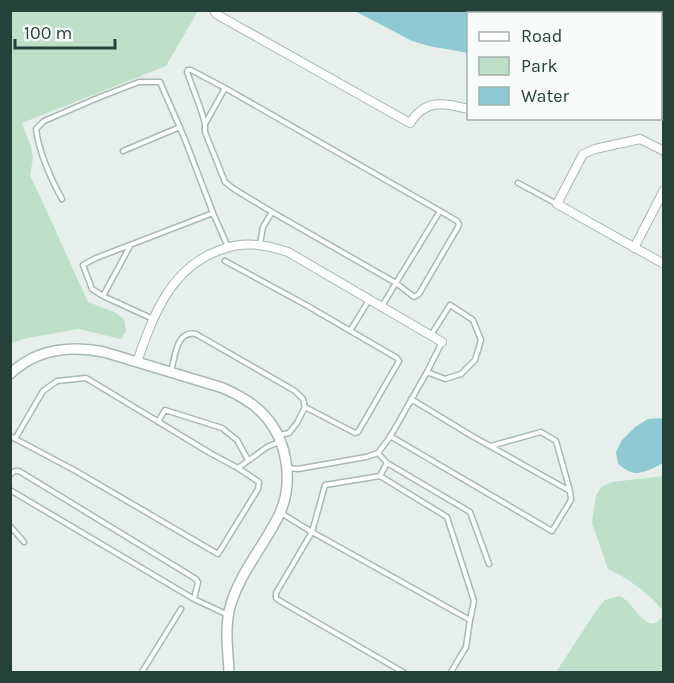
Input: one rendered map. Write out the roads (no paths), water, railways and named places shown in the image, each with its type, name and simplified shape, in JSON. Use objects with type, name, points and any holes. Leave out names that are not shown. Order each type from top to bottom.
[{"type":"street","points":[[214,10],[216,14],[410,123],[418,112],[434,104],[446,103],[467,109]]},
{"type":"street","points":[[663,152],[640,139],[583,154],[557,204],[663,264]]},
{"type":"street","points":[[634,248],[663,190]]},
{"type":"street","points":[[136,362],[154,319],[181,273],[207,255],[241,244],[260,244],[288,252],[442,342]]},
{"type":"street","points":[[10,375],[26,362],[42,354],[64,349],[88,349],[223,388],[238,395],[264,414],[279,439],[285,458],[286,490],[280,513],[234,593],[228,615],[229,672]]},
{"type":"lane","points":[[191,70],[225,88],[457,221],[458,227],[418,294],[414,297],[396,283],[272,212],[225,182],[205,132],[201,110],[187,72],[191,70]]},
{"type":"lane","points":[[62,199],[52,180],[37,139],[36,129],[44,121],[100,97],[140,82],[160,82],[228,247]]},
{"type":"lane","points":[[205,124],[225,88]]},
{"type":"lane","points":[[123,151],[180,127]]},
{"type":"lane","points":[[518,183],[557,204]]},
{"type":"lane","points":[[381,307],[440,211]]},
{"type":"lane","points":[[260,244],[263,227],[272,212]]},
{"type":"lane","points":[[154,319],[92,289],[83,265],[213,213]]},
{"type":"lane","points":[[103,296],[130,245]]},
{"type":"lane","points":[[225,261],[399,361],[358,432],[355,433],[305,407]]},
{"type":"lane","points":[[350,331],[369,300]]},
{"type":"lane","points":[[427,372],[445,379],[461,374],[475,360],[481,340],[473,320],[450,305],[431,336]]},
{"type":"lane","points":[[171,372],[183,336],[189,333],[196,334],[295,391],[303,399],[305,407],[289,433],[238,468]]},
{"type":"lane","points":[[287,467],[298,469],[378,453],[427,372],[442,342]]},
{"type":"lane","points":[[86,378],[158,422],[259,482],[258,489],[218,554],[74,470],[13,438],[44,391],[57,381],[86,378]]},
{"type":"lane","points":[[411,399],[570,491]]},
{"type":"lane","points":[[158,422],[165,410],[222,428],[237,440],[248,460]]},
{"type":"lane","points":[[390,436],[552,531],[571,500],[556,441],[542,432],[491,446]]},
{"type":"lane","points":[[378,453],[387,463],[470,512],[489,564]]},
{"type":"lane","points":[[380,476],[387,463]]},
{"type":"lane","points":[[10,474],[19,471],[196,579],[198,586],[194,599]]},
{"type":"lane","points":[[403,672],[276,598],[276,592],[312,532],[325,485],[380,476],[447,517],[474,601],[466,647],[451,672]]},
{"type":"lane","points":[[10,490],[194,599],[228,615]]},
{"type":"lane","points":[[280,513],[470,620]]},
{"type":"lane","points":[[10,526],[24,542]]},
{"type":"lane","points":[[142,672],[181,609]]},
{"type":"water","points":[[355,10],[659,11],[467,12],[467,53],[412,41]]},
{"type":"water","points":[[663,418],[663,463],[636,473],[618,464],[616,452],[622,440],[635,427],[648,419]]}]
